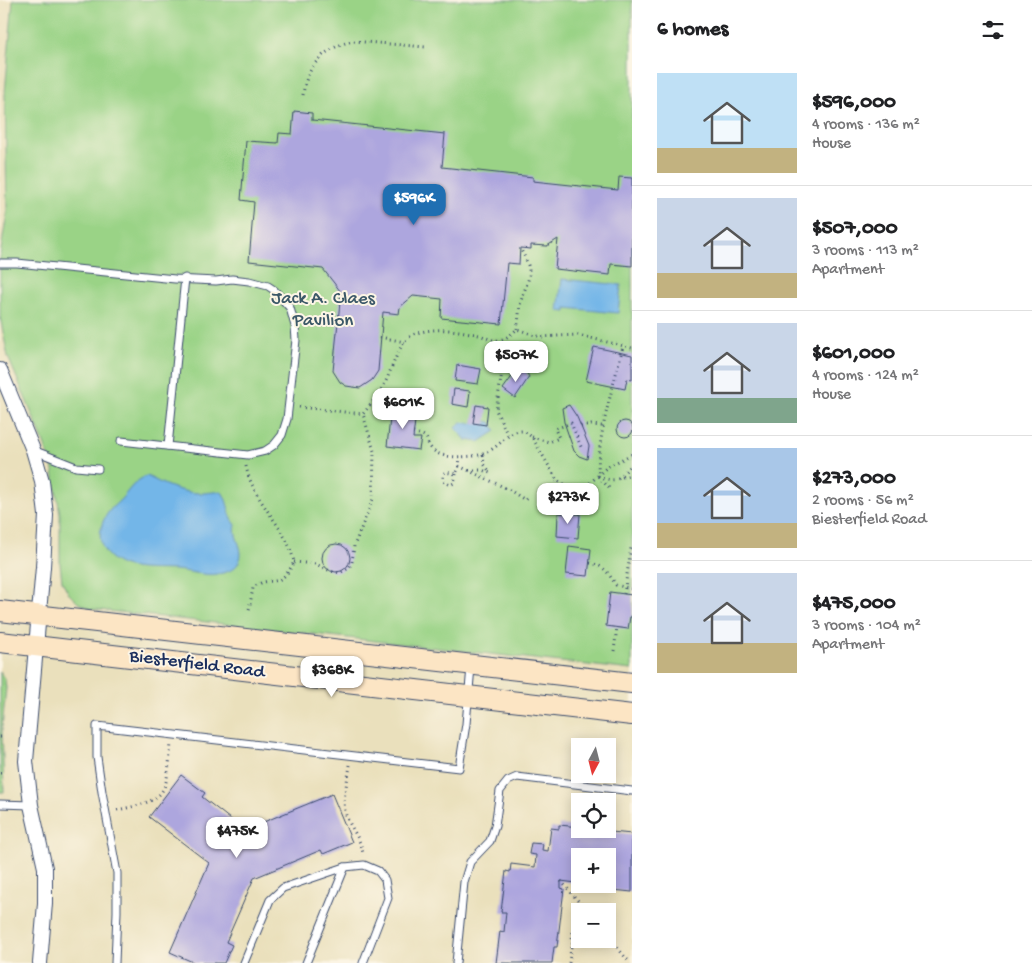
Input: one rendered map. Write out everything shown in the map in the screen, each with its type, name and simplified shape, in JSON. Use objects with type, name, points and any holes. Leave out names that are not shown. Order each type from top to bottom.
[{"type":"main road","name":"Biesterfield Road","points":[[0,611],[632,683]]},
{"type":"main road","name":"Biesterfield Road","points":[[0,642],[632,715]]},
{"type":"street","points":[[0,370],[33,450],[42,481],[46,514],[26,761],[31,805],[45,868],[40,963]]},
{"type":"lane","points":[[0,263],[175,279],[249,281],[268,286],[281,296],[290,308],[295,326],[296,340],[289,406],[282,435],[274,445],[264,451],[248,455],[121,441]]},
{"type":"lane","points":[[168,446],[185,278]]},
{"type":"lane","points":[[33,450],[76,467],[98,469]]},
{"type":"lane","points":[[114,963],[117,873],[102,792],[98,757],[98,726],[459,768],[466,724],[471,665]]},
{"type":"lane","points":[[456,963],[464,882],[470,862],[490,841],[495,826],[500,791],[508,780],[517,777],[632,791]]},
{"type":"lane","points":[[0,804],[31,805]]},
{"type":"lane","points":[[244,963],[270,900],[283,888],[345,868],[364,864],[378,871],[385,880],[388,898],[363,963]]},
{"type":"lane","points":[[306,963],[345,868]]},
{"type":"path","points":[[303,95],[306,76],[312,67],[326,54],[347,42],[426,47]]},
{"type":"path","points":[[363,414],[384,384],[405,342],[416,334],[429,330],[449,331],[480,335],[492,340],[498,340],[511,335],[517,329],[521,301],[528,284],[530,271],[527,259],[520,248]]},
{"type":"path","points":[[517,329],[541,337],[578,335],[632,348]]},
{"type":"path","points":[[380,337],[405,342]]},
{"type":"path","points":[[609,488],[598,476],[602,426],[623,346]]},
{"type":"path","points":[[502,372],[496,410],[508,436]]},
{"type":"path","points":[[289,406],[363,414]]},
{"type":"path","points":[[294,562],[316,564],[330,571],[340,573],[348,568],[352,562],[354,546],[373,498],[374,451],[363,414]]},
{"type":"path","points":[[532,437],[549,442],[558,438],[556,429],[571,423],[582,449]]},
{"type":"path","points":[[581,427],[591,425],[602,426]]},
{"type":"path","points":[[413,433],[422,434],[428,438],[433,450],[444,455],[460,457],[483,455],[492,451],[508,436],[518,430],[529,433],[557,480],[559,496],[566,506],[580,510]]},
{"type":"path","points":[[566,513],[566,506],[575,490],[590,483],[607,467],[632,454]]},
{"type":"path","points":[[468,470],[482,470],[490,473],[484,464],[483,455]]},
{"type":"path","points":[[456,474],[446,472],[443,475],[443,481],[450,485],[454,483],[460,457]]},
{"type":"path","points":[[616,480],[632,465]]},
{"type":"path","points":[[246,466],[254,490],[288,544],[294,562],[288,574],[279,581],[261,583],[254,588],[249,610]]},
{"type":"path","points":[[459,466],[508,489],[525,500],[527,498]]},
{"type":"path","points":[[598,476],[609,480],[632,476]]},
{"type":"path","points":[[557,480],[575,490]]},
{"type":"path","points":[[624,594],[631,548]]},
{"type":"path","points":[[590,563],[602,566],[616,586],[632,589]]},
{"type":"path","points":[[626,579],[632,574]]},
{"type":"path","points":[[614,651],[617,627]]},
{"type":"path","points":[[107,812],[142,806],[160,794],[166,785],[172,734]]},
{"type":"path","points":[[351,755],[344,794],[346,815],[362,845],[364,864]]},
{"type":"path","points":[[342,818],[346,815]]},
{"type":"path","points":[[561,881],[580,903]]},
{"type":"path","points":[[570,963],[577,900]]},
{"type":"path","points":[[616,946],[630,963]]},
{"type":"green space","name":"Jack A. Claes Pavilion","points":[[13,0],[632,0],[632,670],[91,609],[78,603],[69,594],[62,581],[60,514],[52,465],[8,357],[0,317],[0,256],[7,213],[5,93]]},
{"type":"green space","points":[[0,672],[5,680],[6,688],[2,727],[4,792],[0,792]]},
{"type":"water","points":[[562,279],[621,285],[618,313],[566,308],[566,312],[558,311]]},
{"type":"water","points":[[475,420],[491,422],[496,431],[479,442],[466,440],[456,428],[461,422],[472,424]]},
{"type":"water","points":[[147,476],[165,485],[184,491],[200,493],[222,492],[236,525],[235,530],[241,554],[240,560],[235,567],[220,574],[142,569],[122,565],[106,553],[100,537],[104,519],[134,484]]},
{"type":"building","name":"Jack A. Claes Pavilion","points":[[294,111],[312,113],[312,120],[445,134],[442,167],[533,177],[533,181],[618,190],[619,177],[632,178],[632,266],[611,264],[610,275],[555,269],[558,239],[547,246],[531,245],[531,249],[520,248],[519,264],[507,263],[501,324],[441,318],[442,299],[413,296],[400,307],[399,314],[383,312],[378,371],[372,380],[360,388],[346,386],[340,382],[333,371],[341,292],[323,269],[249,261],[254,202],[241,200],[246,141],[278,143],[279,133],[292,134]]},
{"type":"building","points":[[594,347],[632,355],[632,380],[627,379],[625,389],[586,381]]},
{"type":"building","points":[[457,365],[481,369],[478,384],[455,381]]},
{"type":"building","points":[[516,371],[520,374],[522,371],[526,371],[529,377],[515,398],[503,389]]},
{"type":"building","points":[[454,389],[470,391],[468,407],[452,404]]},
{"type":"building","points":[[476,405],[488,407],[486,425],[473,423]]},
{"type":"building","points":[[569,405],[577,417],[589,446],[587,459],[579,456],[574,451],[564,422],[562,408]]},
{"type":"building","points":[[391,409],[416,412],[413,438],[421,438],[419,450],[387,446]]},
{"type":"building","points":[[625,421],[631,423],[631,435],[625,437],[619,435],[617,429],[619,423]]},
{"type":"building","points":[[558,513],[580,514],[578,538],[557,536]]},
{"type":"building","points":[[336,544],[346,548],[350,558],[346,568],[336,572],[326,568],[322,558],[326,548]]},
{"type":"building","points":[[569,546],[591,549],[588,576],[566,574]]},
{"type":"building","points":[[610,592],[632,595],[632,617],[630,617],[628,629],[606,626]]},
{"type":"building","points":[[181,775],[205,793],[202,797],[244,830],[332,794],[352,842],[323,854],[321,850],[254,878],[226,942],[232,945],[224,963],[195,963],[170,952],[209,863],[149,817]]},
{"type":"building","points":[[559,825],[571,826],[571,838],[616,838],[616,832],[632,834],[632,892],[616,890],[616,848],[571,848],[571,882],[561,881],[561,888],[564,889],[557,947],[554,947],[552,963],[496,963],[500,931],[504,932],[506,912],[501,912],[506,871],[510,872],[511,864],[535,867],[536,855],[529,854],[531,843],[543,844],[542,850],[548,851],[551,828],[559,829]]}]
